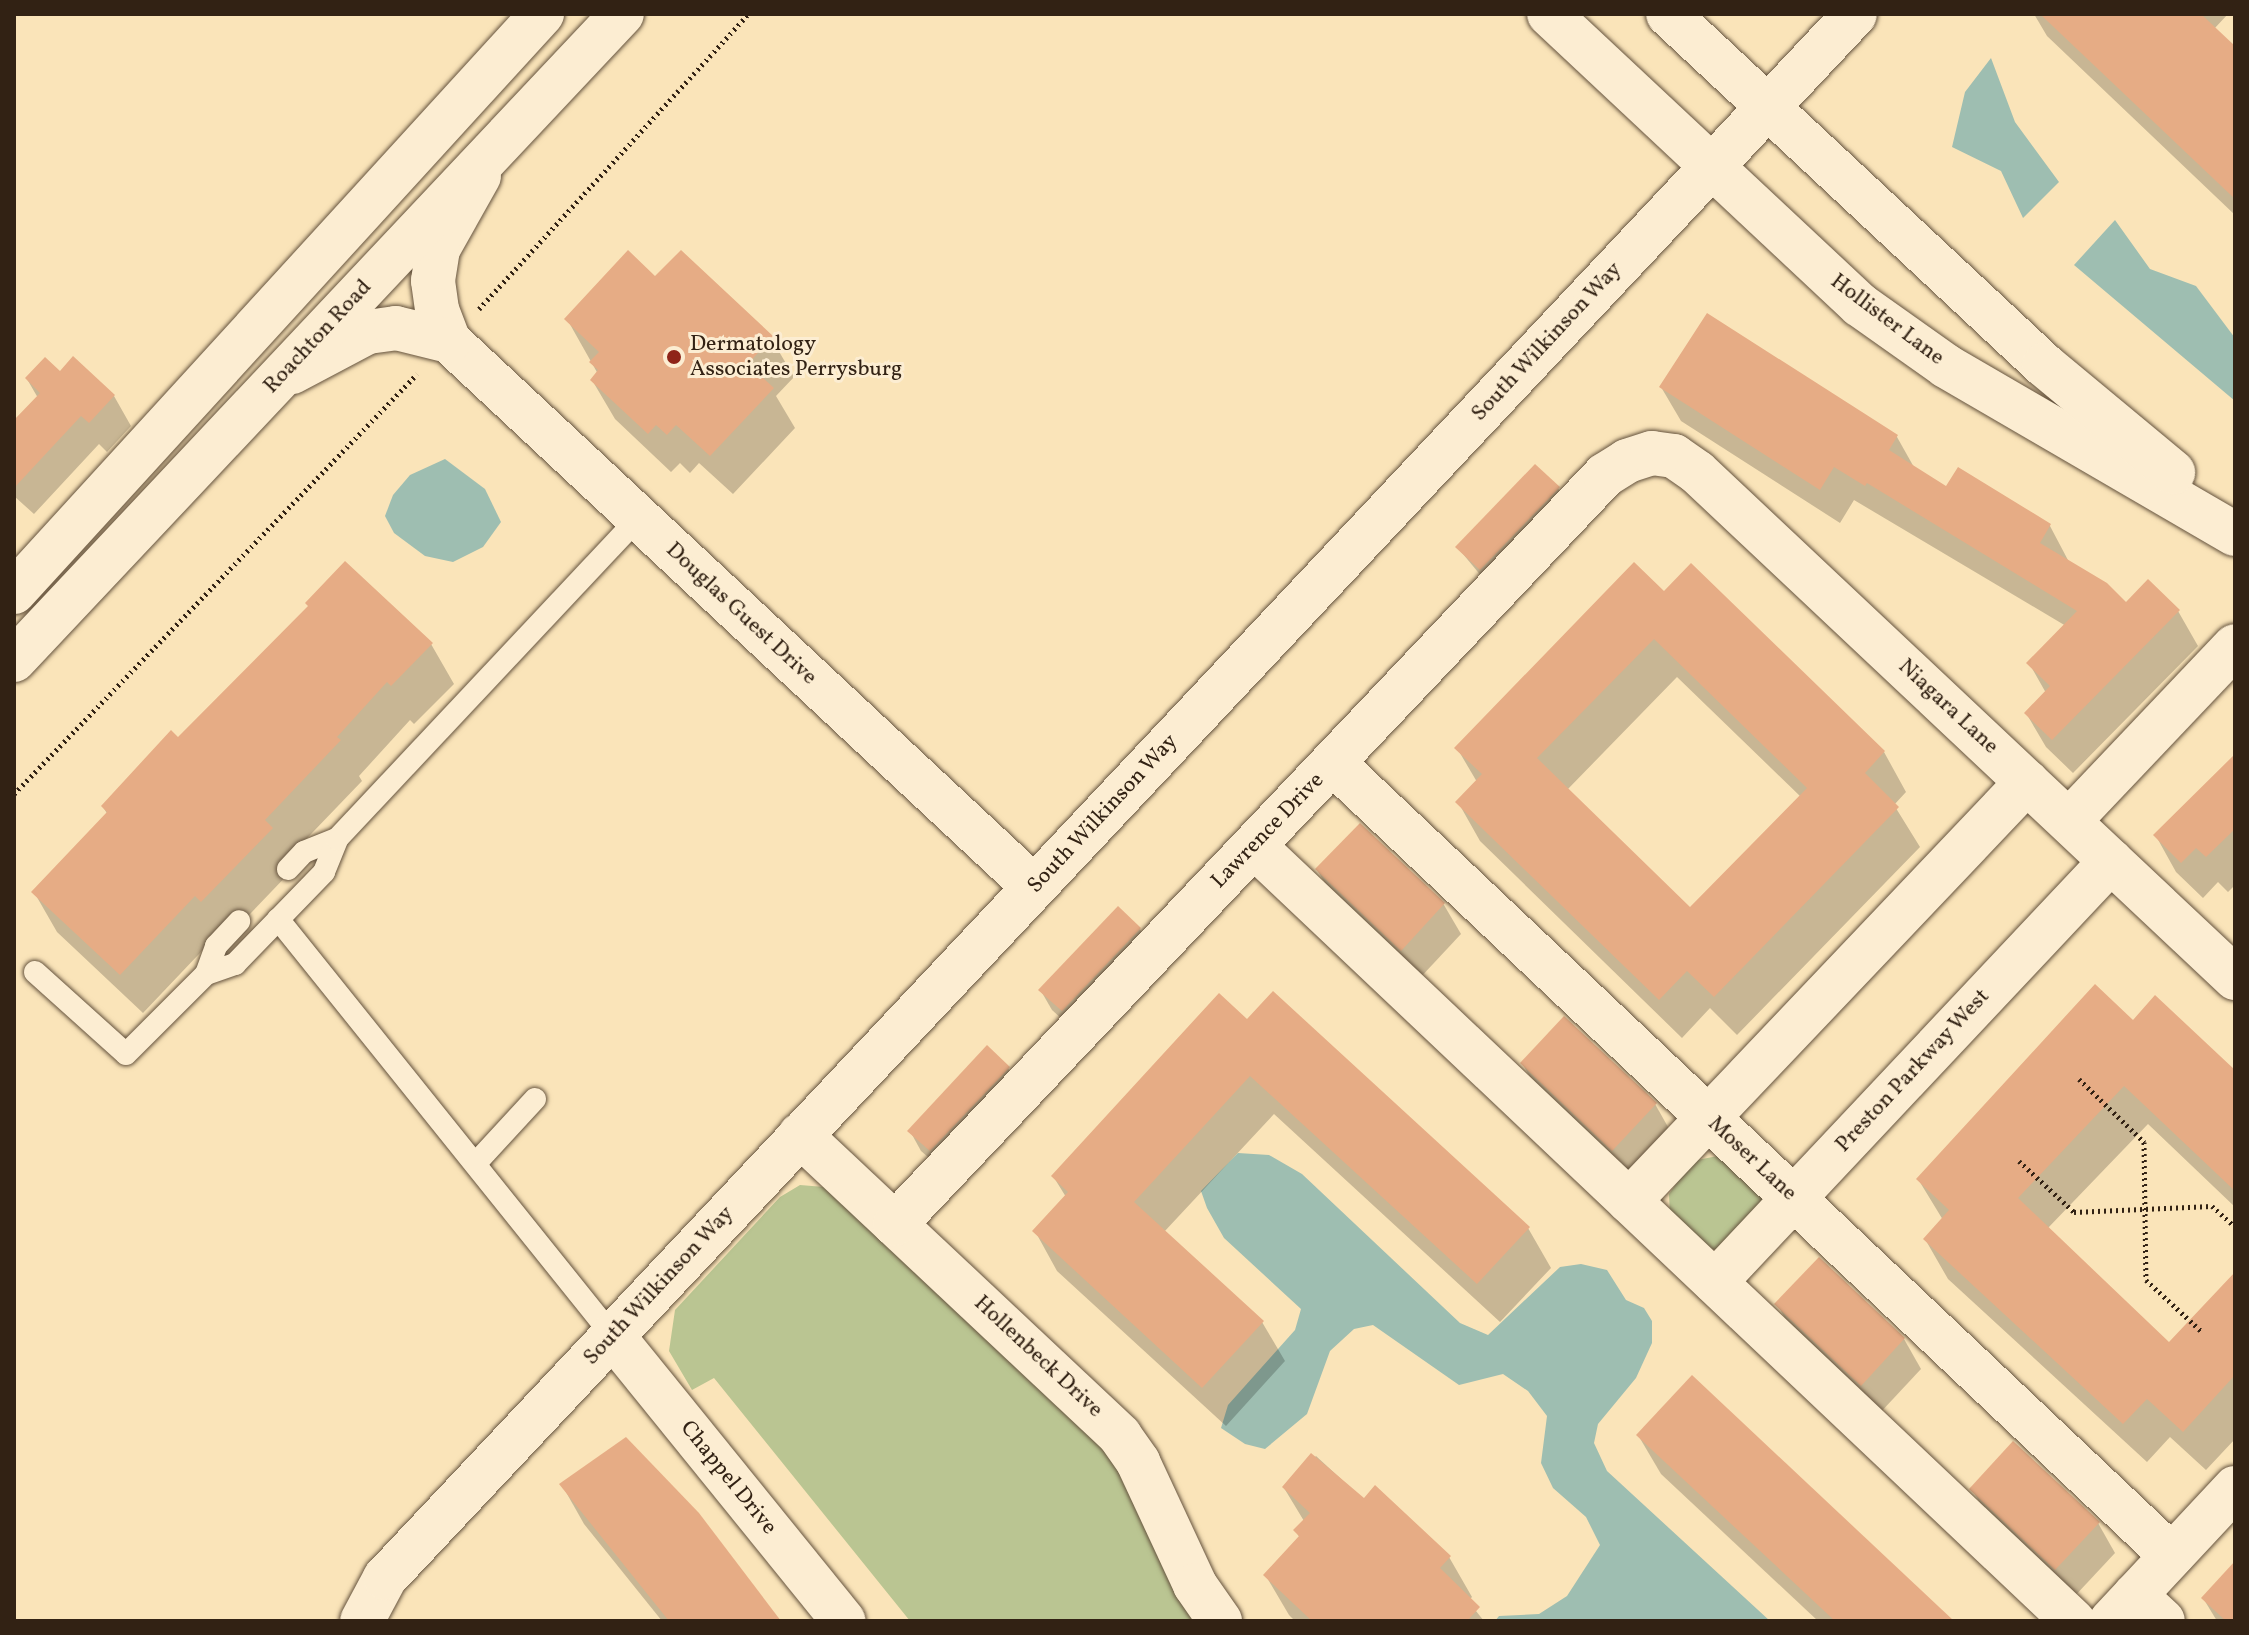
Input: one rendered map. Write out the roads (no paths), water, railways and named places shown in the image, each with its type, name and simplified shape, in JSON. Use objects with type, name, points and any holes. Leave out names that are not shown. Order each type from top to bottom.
[{"type":"street","points":[[14,592],[542,14]]},
{"type":"street","name":"Roachton Road","points":[[14,660],[622,14]]},
{"type":"street","name":"Hollister Lane","points":[[1549,14],[1860,305],[1903,338],[2235,534]]},
{"type":"street","points":[[1668,14],[2044,365],[2235,520]]},
{"type":"street","name":"South Wilkinson Way","points":[[362,1621],[385,1578],[1855,14]]},
{"type":"street","name":"Douglas Guest Drive","points":[[494,149],[438,249],[433,281],[437,310],[450,340],[637,519],[1034,887]]},
{"type":"street","name":"Douglas Guest Drive","points":[[276,381],[368,332],[396,328],[450,340]]},
{"type":"street","name":"Lawrence Drive","points":[[895,1224],[1605,475],[1652,453]]},
{"type":"street","name":"Niagara Lane","points":[[1652,453],[1674,456],[1697,472],[2235,978]]},
{"type":"street","points":[[2069,821],[2235,646]]},
{"type":"street","name":"Moser Lane","points":[[1333,763],[2172,1556]]},
{"type":"street","points":[[1629,1201],[2027,782]]},
{"type":"street","points":[[1254,846],[2073,1621]]},
{"type":"street","name":"Preston Parkway West","points":[[1715,1282],[2111,861]]},
{"type":"street","name":"Hollenbeck Drive","points":[[800,1135],[1120,1436],[1138,1462],[1195,1585],[1220,1621]]},
{"type":"street","name":"Chappel Drive","points":[[612,1335],[844,1621]]},
{"type":"street","points":[[2136,1612],[2172,1556],[2235,1488]]},
{"type":"lane","points":[[206,974],[235,964],[324,872],[337,839],[637,519]]},
{"type":"lane","points":[[288,869],[304,852],[337,839]]},
{"type":"lane","points":[[278,919],[612,1335]]},
{"type":"lane","points":[[35,972],[126,1054],[206,974],[216,946],[239,921]]},
{"type":"lane","points":[[476,1163],[535,1099]]},
{"type":"place","name":"Dermatology Associates Perrysburg","points":[[674,357]]}]
